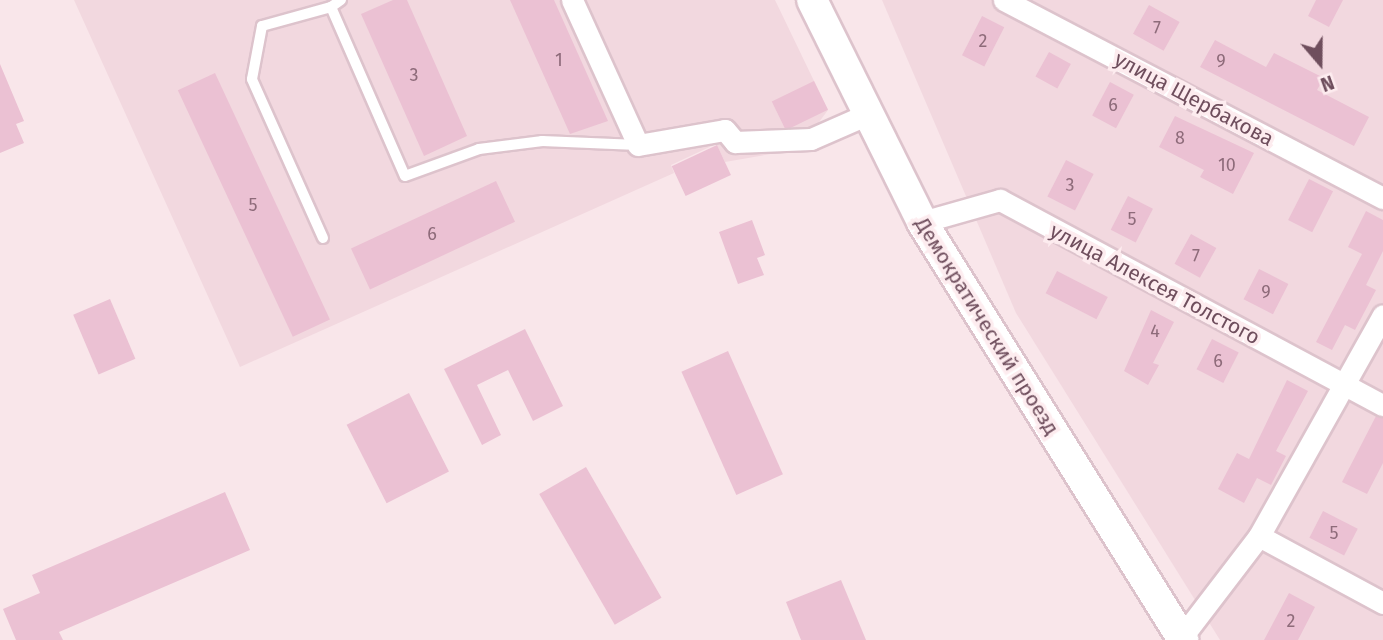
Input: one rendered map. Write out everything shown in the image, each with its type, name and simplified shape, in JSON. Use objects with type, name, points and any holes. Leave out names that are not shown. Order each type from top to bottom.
[{"type":"main road","name":"Демократический проезд","points":[[812,0],[922,222],[1182,639]]},
{"type":"street","points":[[572,0],[638,145],[725,130],[735,142],[811,139],[868,114]]},
{"type":"street","name":"улица Щербакова","points":[[1009,1],[1383,198]]},
{"type":"street","name":"улица Алексея Толстого","points":[[922,222],[1000,200],[1383,405]]},
{"type":"street","points":[[1182,639],[1259,536],[1383,315]]},
{"type":"street","points":[[1259,536],[1383,603]]},
{"type":"lane","points":[[323,238],[253,79],[262,26],[336,3],[405,176],[491,148],[542,141],[638,145]]},
{"type":"shaded area","points":[[74,0],[775,0],[828,110],[799,149],[725,162],[716,144],[671,165],[674,173],[240,367]]},
{"type":"shaded area","points":[[882,0],[1383,0],[1383,640],[1220,640],[1016,313]]},
{"type":"building","points":[[393,0],[407,0],[467,136],[424,156],[361,14]]},
{"type":"building","points":[[510,0],[554,0],[608,121],[570,134]]},
{"type":"building","points":[[1316,0],[1343,0],[1329,27],[1308,16]]},
{"type":"building","points":[[1149,5],[1180,22],[1164,51],[1133,34]]},
{"type":"building","points":[[982,16],[1004,27],[984,67],[962,55]]},
{"type":"building","points":[[1215,40],[1266,67],[1274,53],[1324,78],[1317,90],[1369,117],[1354,146],[1200,67]]},
{"type":"building","points":[[1049,52],[1071,64],[1057,89],[1035,76]]},
{"type":"building","points":[[0,64],[24,121],[16,124],[24,143],[0,153]]},
{"type":"building","points":[[215,73],[330,320],[293,337],[178,90]]},
{"type":"building","points":[[814,81],[828,110],[786,130],[772,102]]},
{"type":"building","points":[[1110,82],[1134,95],[1116,128],[1092,116]]},
{"type":"building","points":[[1175,116],[1254,153],[1233,194],[1200,177],[1204,170],[1159,147]]},
{"type":"building","points":[[717,145],[731,175],[686,196],[672,166]]},
{"type":"building","points":[[1066,160],[1094,174],[1075,211],[1047,197]]},
{"type":"building","points":[[1309,179],[1333,191],[1312,232],[1288,220]]},
{"type":"building","points":[[496,181],[515,222],[370,289],[351,249]]},
{"type":"building","points":[[1128,196],[1153,209],[1136,243],[1111,230]]},
{"type":"building","points":[[1366,211],[1383,220],[1383,251],[1366,285],[1376,290],[1355,330],[1345,325],[1332,350],[1316,342],[1362,254],[1348,247]]},
{"type":"building","points":[[752,220],[765,255],[757,258],[764,275],[738,284],[719,232]]},
{"type":"building","points":[[1191,234],[1216,248],[1200,278],[1175,264]]},
{"type":"building","points":[[1259,269],[1288,284],[1273,314],[1244,299]]},
{"type":"building","points":[[1057,271],[1108,297],[1096,319],[1046,293]]},
{"type":"building","points":[[110,299],[135,359],[99,374],[73,315]]},
{"type":"building","points":[[1151,310],[1174,322],[1153,363],[1159,365],[1148,385],[1124,371]]},
{"type":"building","points":[[525,329],[563,406],[533,421],[508,370],[477,385],[501,435],[482,445],[444,369]]},
{"type":"building","points":[[1212,339],[1239,353],[1223,383],[1197,369]]},
{"type":"building","points":[[728,351],[783,474],[736,495],[681,372]]},
{"type":"building","points":[[1287,380],[1308,391],[1276,451],[1286,456],[1271,485],[1257,478],[1244,503],[1218,489],[1237,453],[1249,459]]},
{"type":"building","points":[[409,393],[449,471],[387,503],[347,425]]},
{"type":"building","points":[[1376,416],[1383,418],[1383,463],[1367,494],[1342,482]]},
{"type":"building","points":[[586,467],[662,598],[615,625],[539,494]]},
{"type":"building","points":[[225,492],[250,550],[59,632],[63,640],[16,640],[3,609],[40,593],[32,575]]},
{"type":"building","points":[[1323,511],[1358,529],[1344,555],[1309,538]]},
{"type":"building","points":[[841,580],[866,640],[801,640],[786,602]]},
{"type":"building","points":[[1289,593],[1315,607],[1298,640],[1264,640]]}]
